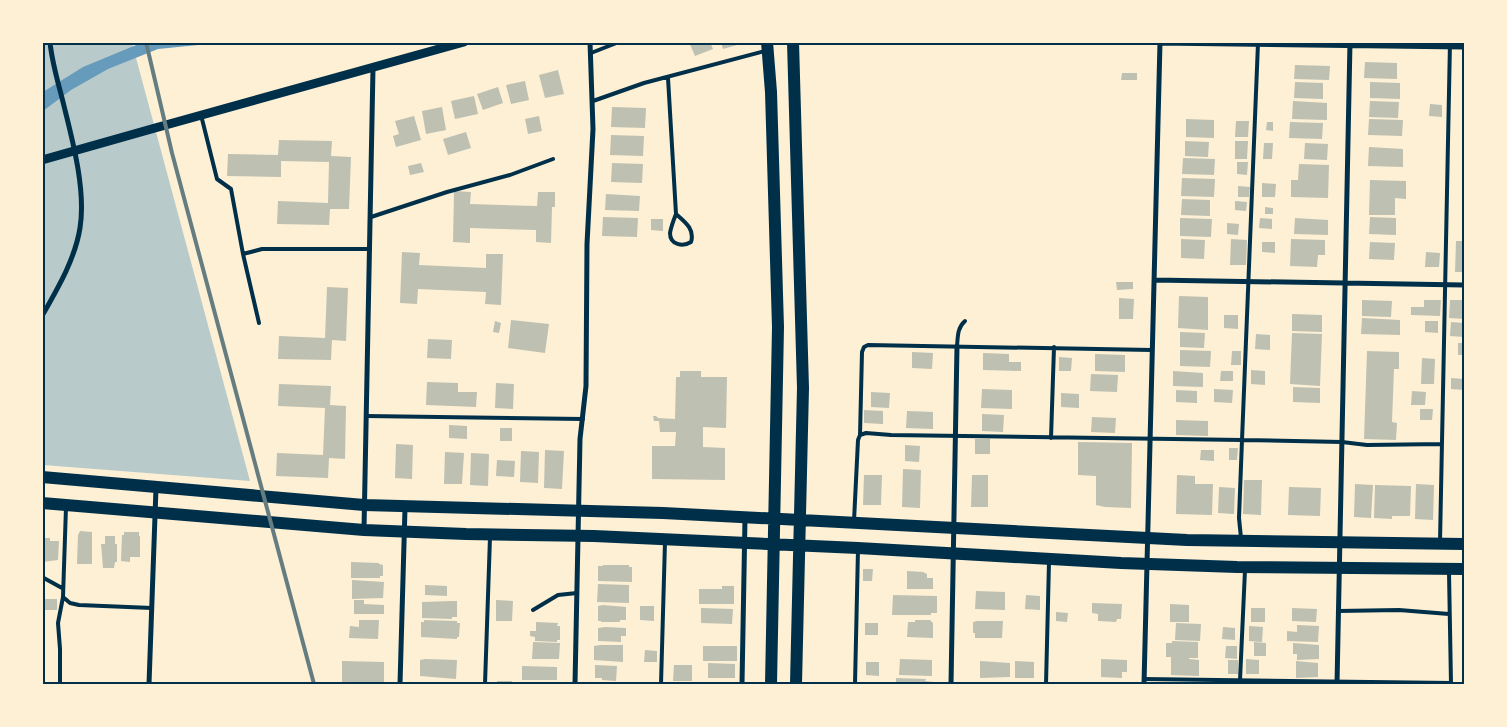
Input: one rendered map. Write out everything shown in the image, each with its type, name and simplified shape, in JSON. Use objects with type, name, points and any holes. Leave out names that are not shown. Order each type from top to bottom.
[{"type":"main road","points":[[793,42],[803,388],[796,684]]},
{"type":"main road","points":[[767,46],[771,101],[778,327],[778,417],[772,684]]},
{"type":"main road","points":[[42,477],[364,505],[749,517],[1147,539],[1464,544]]},
{"type":"main road","points":[[42,503],[364,530],[665,539],[1147,564],[1464,569]]},
{"type":"street","points":[[42,316],[65,274],[79,233],[82,212],[74,151],[50,42]]},
{"type":"street","points":[[42,160],[464,42]]},
{"type":"street","points":[[575,684],[580,439],[586,386],[587,244],[593,101],[590,42]]},
{"type":"street","points":[[1144,682],[1160,43],[1450,45],[1464,47]]},
{"type":"street","points":[[1337,683],[1350,44]]},
{"type":"street","points":[[364,530],[373,68]]},
{"type":"street","points":[[1154,280],[1464,285]]},
{"type":"street","points":[[951,684],[957,346]]},
{"type":"street","points":[[149,684],[156,488]]},
{"type":"street","points":[[400,684],[406,506]]},
{"type":"street","points":[[742,684],[749,517]]},
{"type":"lane","points":[[591,54],[619,42]]},
{"type":"lane","points":[[1241,541],[1239,518],[1258,43]]},
{"type":"lane","points":[[1440,544],[1450,45]]},
{"type":"lane","points":[[593,101],[644,83],[668,78],[767,46]]},
{"type":"lane","points":[[668,78],[676,214],[670,233],[672,240],[680,245],[687,245],[691,242],[693,234],[690,228],[676,214]]},
{"type":"lane","points":[[201,115],[216,180],[231,189],[243,254],[259,323]]},
{"type":"lane","points":[[371,217],[447,192],[510,175],[553,159]]},
{"type":"lane","points":[[243,254],[262,249],[370,249]]},
{"type":"lane","points":[[957,346],[958,332],[960,326],[965,321]]},
{"type":"lane","points":[[849,523],[860,435],[862,352],[864,347],[868,345],[1152,350]]},
{"type":"lane","points":[[1051,438],[1054,347]]},
{"type":"lane","points":[[366,416],[583,419]]},
{"type":"lane","points":[[860,435],[866,433],[891,436],[1242,440],[1342,442],[1367,445],[1442,444]]},
{"type":"lane","points":[[60,684],[58,623],[63,597],[66,505]]},
{"type":"lane","points":[[485,684],[490,534]]},
{"type":"lane","points":[[661,684],[665,539]]},
{"type":"lane","points":[[855,684],[858,548]]},
{"type":"lane","points":[[1046,684],[1049,559]]},
{"type":"lane","points":[[1240,680],[1245,566]]},
{"type":"lane","points":[[1144,682],[1240,680],[1451,684],[1449,569]]},
{"type":"lane","points":[[42,577],[62,588]]},
{"type":"lane","points":[[533,610],[558,596],[577,593]]},
{"type":"lane","points":[[63,597],[70,603],[79,605],[152,608]]},
{"type":"lane","points":[[1338,611],[1399,610],[1449,614]]},
{"type":"shaded area","points":[[42,43],[132,43],[250,481],[43,465]]},
{"type":"water","points":[[141,43],[208,43],[158,49],[108,69],[71,90],[43,111],[43,92],[83,67]]},
{"type":"building","points":[[689,42],[710,42],[713,49],[695,56]]},
{"type":"building","points":[[721,42],[736,42],[737,45],[723,49]]},
{"type":"building","points":[[1365,62],[1397,63],[1397,79],[1364,78]]},
{"type":"building","points":[[1295,65],[1330,66],[1329,80],[1294,79]]},
{"type":"building","points":[[558,70],[564,94],[545,98],[539,75]]},
{"type":"building","points":[[1122,73],[1137,73],[1137,80],[1121,80]]},
{"type":"building","points":[[525,81],[529,100],[511,104],[506,85]]},
{"type":"building","points":[[1295,82],[1323,83],[1323,99],[1294,98]]},
{"type":"building","points":[[1370,82],[1400,83],[1400,99],[1370,98]]},
{"type":"building","points":[[498,87],[503,103],[483,110],[477,94]]},
{"type":"building","points":[[474,96],[478,114],[455,119],[451,101]]},
{"type":"building","points":[[1293,101],[1327,103],[1327,120],[1292,119]]},
{"type":"building","points":[[1370,101],[1399,102],[1398,118],[1369,117]]},
{"type":"building","points":[[1430,104],[1442,105],[1442,117],[1429,116]]},
{"type":"building","points":[[442,107],[446,130],[426,134],[422,111]]},
{"type":"building","points":[[612,107],[646,108],[645,128],[611,127]]},
{"type":"building","points":[[414,116],[421,140],[396,147],[393,136],[399,134],[395,121]]},
{"type":"building","points":[[539,116],[542,131],[528,134],[525,119]]},
{"type":"building","points":[[1186,119],[1214,120],[1214,138],[1186,137]]},
{"type":"building","points":[[1369,119],[1403,120],[1402,136],[1368,135]]},
{"type":"building","points":[[1236,121],[1249,121],[1248,137],[1235,137]]},
{"type":"building","points":[[1267,122],[1273,122],[1273,131],[1266,130]]},
{"type":"building","points":[[1290,122],[1323,123],[1322,139],[1289,138]]},
{"type":"building","points":[[466,132],[471,148],[448,155],[443,139]]},
{"type":"building","points":[[611,135],[644,136],[643,156],[610,155]]},
{"type":"building","points":[[279,140],[332,141],[331,156],[351,157],[349,209],[330,209],[329,225],[277,224],[278,201],[328,203],[329,162],[281,161],[281,177],[227,176],[228,154],[278,155]]},
{"type":"building","points":[[1185,141],[1209,142],[1208,157],[1185,156]]},
{"type":"building","points":[[1235,141],[1248,141],[1247,159],[1235,159]]},
{"type":"building","points":[[1264,143],[1273,143],[1272,159],[1263,159]]},
{"type":"building","points":[[1305,143],[1328,144],[1327,160],[1304,159]]},
{"type":"building","points":[[1369,147],[1403,149],[1403,167],[1368,166]]},
{"type":"building","points":[[1183,158],[1215,159],[1214,175],[1182,174]]},
{"type":"building","points":[[1237,162],[1248,162],[1247,175],[1237,174]]},
{"type":"building","points":[[421,163],[424,172],[410,175],[408,166]]},
{"type":"building","points":[[612,163],[643,164],[642,183],[611,182]]},
{"type":"building","points":[[1299,164],[1329,165],[1328,198],[1291,197],[1291,180],[1298,180]]},
{"type":"building","points":[[1182,178],[1215,179],[1214,197],[1181,196]]},
{"type":"building","points":[[1370,180],[1406,181],[1406,199],[1395,198],[1395,215],[1369,215]]},
{"type":"building","points":[[1262,183],[1276,184],[1275,197],[1262,197]]},
{"type":"building","points":[[1238,186],[1250,187],[1249,197],[1238,197]]},
{"type":"building","points":[[454,191],[471,192],[470,204],[537,206],[538,192],[555,192],[555,207],[552,207],[551,243],[536,242],[536,230],[470,228],[470,243],[453,242]]},
{"type":"building","points":[[606,194],[640,196],[639,211],[605,210]]},
{"type":"building","points":[[1182,199],[1210,200],[1210,216],[1181,215]]},
{"type":"building","points":[[1235,201],[1247,202],[1246,211],[1235,210]]},
{"type":"building","points":[[1265,207],[1273,208],[1273,214],[1265,214]]},
{"type":"building","points":[[603,217],[638,218],[637,237],[602,236]]},
{"type":"building","points":[[1370,217],[1396,218],[1396,235],[1369,234]]},
{"type":"building","points":[[1180,218],[1212,219],[1211,237],[1180,236]]},
{"type":"building","points":[[1260,218],[1272,219],[1272,229],[1259,228]]},
{"type":"building","points":[[1295,218],[1328,220],[1328,235],[1294,234]]},
{"type":"building","points":[[651,219],[663,219],[663,231],[651,230]]},
{"type":"building","points":[[1227,223],[1239,224],[1238,235],[1227,234]]},
{"type":"building","points":[[1181,239],[1205,240],[1204,259],[1181,258]]},
{"type":"building","points":[[1231,239],[1247,240],[1246,265],[1230,265]]},
{"type":"building","points":[[1291,239],[1325,240],[1325,255],[1318,255],[1317,267],[1290,266]]},
{"type":"building","points":[[1456,241],[1464,241],[1464,272],[1455,272]]},
{"type":"building","points":[[1262,242],[1275,242],[1275,253],[1262,252]]},
{"type":"building","points":[[1370,242],[1395,243],[1394,260],[1369,259]]},
{"type":"building","points":[[402,252],[420,253],[419,265],[486,268],[486,254],[503,254],[501,305],[485,304],[486,292],[418,289],[417,304],[400,303]]},
{"type":"building","points":[[1426,252],[1440,253],[1439,267],[1425,267]]},
{"type":"building","points":[[1116,282],[1133,282],[1133,289],[1117,290]]},
{"type":"building","points":[[327,287],[348,288],[346,341],[332,340],[331,360],[278,359],[279,336],[325,338]]},
{"type":"building","points":[[1179,296],[1208,297],[1208,330],[1178,328]]},
{"type":"building","points":[[1119,298],[1134,299],[1133,319],[1119,319]]},
{"type":"building","points":[[1362,300],[1392,301],[1391,317],[1362,316]]},
{"type":"building","points":[[1424,300],[1441,300],[1440,316],[1411,315],[1411,307],[1424,307]]},
{"type":"building","points":[[1450,300],[1464,300],[1464,319],[1449,318]]},
{"type":"building","points":[[1292,314],[1322,315],[1322,332],[1292,331]]},
{"type":"building","points":[[1224,315],[1238,315],[1238,329],[1224,328]]},
{"type":"building","points":[[1362,318],[1400,320],[1400,335],[1361,334]]},
{"type":"building","points":[[511,320],[549,324],[545,353],[508,348]]},
{"type":"building","points":[[495,321],[501,323],[499,333],[493,332]]},
{"type":"building","points":[[1425,321],[1438,321],[1438,333],[1425,332]]},
{"type":"building","points":[[1451,322],[1464,323],[1464,337],[1450,336]]},
{"type":"building","points":[[1180,332],[1205,333],[1204,348],[1180,347]]},
{"type":"building","points":[[1292,333],[1322,334],[1320,386],[1290,384]]},
{"type":"building","points":[[1256,334],[1270,335],[1270,350],[1255,349]]},
{"type":"building","points":[[428,339],[452,340],[451,359],[427,358]]},
{"type":"building","points":[[1458,343],[1464,343],[1464,355],[1458,355]]},
{"type":"building","points":[[1180,350],[1211,351],[1210,367],[1180,366]]},
{"type":"building","points":[[1232,351],[1241,351],[1241,365],[1231,365]]},
{"type":"building","points":[[1367,351],[1399,352],[1399,369],[1394,369],[1392,422],[1397,423],[1396,440],[1364,439]]},
{"type":"building","points":[[912,352],[933,353],[932,369],[912,368]]},
{"type":"building","points":[[983,353],[1009,354],[1009,362],[1021,362],[1021,371],[983,370]]},
{"type":"building","points":[[1095,354],[1125,355],[1125,372],[1095,371]]},
{"type":"building","points":[[1059,357],[1072,358],[1071,371],[1059,371]]},
{"type":"building","points":[[1422,358],[1435,359],[1434,384],[1421,384]]},
{"type":"building","points":[[1251,370],[1265,371],[1265,385],[1251,384]]},
{"type":"building","points":[[680,371],[701,371],[701,377],[727,377],[726,428],[703,427],[703,447],[725,448],[725,480],[652,479],[652,446],[675,446],[676,432],[660,432],[659,421],[654,421],[653,416],[675,419],[676,377],[680,377]]},
{"type":"building","points":[[1173,371],[1203,373],[1203,387],[1173,386]]},
{"type":"building","points":[[1221,371],[1233,371],[1233,381],[1220,381]]},
{"type":"building","points":[[1091,374],[1118,375],[1117,392],[1090,391]]},
{"type":"building","points":[[1451,378],[1464,379],[1464,390],[1451,389]]},
{"type":"building","points":[[427,382],[458,383],[458,392],[477,392],[476,407],[426,405]]},
{"type":"building","points":[[496,383],[514,384],[513,409],[495,408]]},
{"type":"building","points":[[279,384],[331,386],[330,405],[346,406],[345,459],[329,458],[328,478],[276,476],[277,453],[323,455],[325,408],[278,406]]},
{"type":"building","points":[[1293,387],[1320,388],[1320,403],[1293,402]]},
{"type":"building","points":[[982,389],[1012,390],[1012,409],[981,408]]},
{"type":"building","points":[[1214,389],[1233,390],[1232,403],[1214,402]]},
{"type":"building","points":[[1176,390],[1197,391],[1197,403],[1176,402]]},
{"type":"building","points":[[1412,391],[1426,392],[1425,405],[1411,405]]},
{"type":"building","points":[[871,392],[890,393],[889,408],[871,407]]},
{"type":"building","points":[[1061,393],[1079,394],[1079,408],[1061,407]]},
{"type":"building","points":[[1420,409],[1433,409],[1432,420],[1420,420]]},
{"type":"building","points":[[864,410],[883,411],[883,424],[864,423]]},
{"type":"building","points":[[907,411],[933,412],[933,429],[906,428]]},
{"type":"building","points":[[982,414],[1004,415],[1003,432],[982,431]]},
{"type":"building","points":[[1092,417],[1116,418],[1115,433],[1091,432]]},
{"type":"building","points":[[1176,420],[1208,421],[1208,436],[1176,435]]},
{"type":"building","points":[[449,425],[467,426],[467,439],[449,438]]},
{"type":"building","points":[[500,428],[512,428],[512,441],[500,441]]},
{"type":"building","points":[[975,439],[990,439],[990,454],[975,454]]},
{"type":"building","points":[[1078,442],[1132,443],[1131,508],[1096,505],[1096,476],[1078,475]]},
{"type":"building","points":[[396,444],[413,445],[412,479],[395,478]]},
{"type":"building","points":[[905,445],[920,446],[919,462],[905,461]]},
{"type":"building","points":[[1229,448],[1238,448],[1237,460],[1229,460]]},
{"type":"building","points":[[545,450],[564,451],[562,489],[544,488]]},
{"type":"building","points":[[1201,450],[1214,450],[1214,461],[1200,460]]},
{"type":"building","points":[[521,451],[539,452],[538,483],[520,482]]},
{"type":"building","points":[[445,452],[464,453],[462,484],[444,484]]},
{"type":"building","points":[[471,453],[489,454],[488,486],[470,485]]},
{"type":"building","points":[[497,460],[515,461],[514,477],[496,476]]},
{"type":"building","points":[[903,469],[921,470],[920,508],[902,507]]},
{"type":"building","points":[[864,475],[882,475],[881,505],[863,505]]},
{"type":"building","points":[[972,475],[988,475],[988,507],[971,507]]},
{"type":"building","points":[[1177,475],[1195,476],[1195,484],[1213,484],[1212,515],[1176,514]]},
{"type":"building","points":[[1244,480],[1262,480],[1261,515],[1243,514]]},
{"type":"building","points":[[1355,484],[1373,485],[1371,518],[1354,517]]},
{"type":"building","points":[[1416,484],[1434,485],[1433,520],[1415,519]]},
{"type":"building","points":[[1375,485],[1411,486],[1410,516],[1392,516],[1392,519],[1374,518]]},
{"type":"building","points":[[1219,487],[1235,488],[1234,514],[1218,513]]},
{"type":"building","points":[[1289,487],[1321,488],[1320,516],[1288,515]]},
{"type":"building","points":[[80,531],[92,532],[92,564],[77,564],[78,535]]},
{"type":"building","points":[[124,532],[139,532],[140,536],[140,557],[130,557],[130,562],[121,561],[122,535],[124,535]]},
{"type":"building","points":[[105,536],[115,536],[117,562],[115,562],[114,568],[103,568],[101,544],[105,544]]},
{"type":"building","points":[[42,538],[50,538],[50,541],[59,541],[58,560],[42,562]]},
{"type":"building","points":[[351,562],[379,563],[383,565],[383,576],[380,576],[380,578],[351,578]]},
{"type":"building","points":[[629,565],[629,567],[632,567],[632,582],[598,581],[598,566]]},
{"type":"building","points":[[863,569],[873,569],[872,581],[863,581]]},
{"type":"building","points":[[907,571],[923,572],[927,574],[927,578],[933,578],[933,589],[907,589]]},
{"type":"building","points":[[352,580],[384,582],[383,598],[352,599]]},
{"type":"building","points":[[598,584],[629,585],[629,603],[597,602]]},
{"type":"building","points":[[425,585],[447,586],[447,596],[425,595]]},
{"type":"building","points":[[722,586],[734,586],[734,604],[699,604],[699,589],[722,589]]},
{"type":"building","points":[[976,591],[1005,592],[1005,610],[975,609]]},
{"type":"building","points":[[893,595],[937,596],[937,613],[931,613],[931,615],[892,615]]},
{"type":"building","points":[[1026,595],[1040,596],[1040,610],[1025,609]]},
{"type":"building","points":[[43,599],[57,599],[57,610],[43,610]]},
{"type":"building","points":[[354,600],[364,600],[364,604],[384,605],[384,614],[354,614]]},
{"type":"building","points":[[496,600],[513,601],[512,621],[496,621]]},
{"type":"building","points":[[457,601],[457,617],[452,617],[452,619],[422,618],[422,602]]},
{"type":"building","points":[[1092,603],[1122,604],[1121,619],[1117,619],[1116,622],[1098,621],[1098,614],[1092,613]]},
{"type":"building","points":[[1170,604],[1189,605],[1189,622],[1170,622]]},
{"type":"building","points":[[598,606],[626,607],[626,620],[620,620],[620,622],[598,621]]},
{"type":"building","points":[[640,606],[654,606],[654,621],[640,620]]},
{"type":"building","points":[[701,608],[733,609],[732,624],[701,623]]},
{"type":"building","points":[[1251,608],[1265,608],[1265,622],[1251,622]]},
{"type":"building","points":[[1292,608],[1317,609],[1316,622],[1292,621]]},
{"type":"building","points":[[1056,612],[1068,613],[1067,622],[1056,621]]},
{"type":"building","points":[[359,620],[379,620],[378,639],[349,638],[350,626],[359,627]]},
{"type":"building","points":[[424,620],[457,621],[457,623],[460,623],[459,637],[457,639],[421,637],[421,622],[424,622]]},
{"type":"building","points":[[915,620],[930,620],[933,623],[933,638],[907,637],[908,622],[915,622]]},
{"type":"building","points":[[1003,621],[1002,638],[975,638],[973,622]]},
{"type":"building","points":[[536,622],[558,623],[557,626],[560,626],[560,640],[557,640],[557,642],[535,641],[535,637],[530,636],[530,631],[536,631]]},
{"type":"building","points":[[865,623],[878,623],[878,635],[865,635]]},
{"type":"building","points":[[1176,623],[1201,624],[1200,641],[1175,640]]},
{"type":"building","points":[[1297,625],[1319,626],[1318,642],[1287,641],[1287,631],[1297,632]]},
{"type":"building","points":[[1249,626],[1263,627],[1262,642],[1249,641]]},
{"type":"building","points":[[1223,627],[1235,628],[1235,640],[1222,639]]},
{"type":"building","points":[[598,628],[626,628],[626,636],[621,636],[621,642],[598,641]]},
{"type":"building","points":[[1172,641],[1198,642],[1198,658],[1189,659],[1199,660],[1199,676],[1171,675],[1171,657],[1166,657],[1166,643],[1172,643]]},
{"type":"building","points":[[533,642],[560,643],[559,659],[532,659]]},
{"type":"building","points":[[1254,642],[1266,643],[1266,656],[1254,656]]},
{"type":"building","points":[[1293,643],[1319,645],[1319,659],[1297,660],[1297,654],[1293,654]]},
{"type":"building","points":[[623,645],[623,662],[594,660],[594,646]]},
{"type":"building","points":[[703,646],[737,646],[737,661],[703,661]]},
{"type":"building","points":[[1226,646],[1237,646],[1237,659],[1225,658]]},
{"type":"building","points":[[645,650],[657,651],[657,662],[644,662]]},
{"type":"building","points":[[900,659],[932,660],[932,676],[899,675]]},
{"type":"building","points":[[1101,659],[1127,660],[1127,672],[1122,672],[1122,678],[1101,677]]},
{"type":"building","points":[[1246,659],[1259,660],[1259,674],[1246,674]]},
{"type":"building","points":[[420,660],[457,660],[456,679],[420,676]]},
{"type":"building","points":[[1228,660],[1238,660],[1238,674],[1228,674]]},
{"type":"building","points":[[342,661],[384,662],[384,684],[342,684]]},
{"type":"building","points":[[980,661],[1010,663],[1010,677],[980,678]]},
{"type":"building","points":[[1015,661],[1034,662],[1034,678],[1015,678]]},
{"type":"building","points":[[1296,661],[1318,663],[1318,677],[1296,678]]},
{"type":"building","points":[[866,662],[879,662],[879,676],[866,675]]},
{"type":"building","points":[[708,663],[735,664],[735,678],[708,678]]},
{"type":"building","points":[[595,665],[617,666],[616,681],[595,678]]},
{"type":"building","points":[[674,665],[692,665],[692,681],[673,681]]},
{"type":"building","points":[[522,666],[557,667],[557,680],[522,680]]},
{"type":"building","points":[[896,678],[926,679],[925,681],[934,682],[934,684],[896,684]]},
{"type":"building","points":[[497,681],[512,681],[512,684],[497,684]]},
{"type":"building","points":[[978,682],[998,682],[998,684],[978,684]]},
{"type":"building","points":[[1094,682],[1123,683],[1123,684],[1094,684]]},
{"type":"railway","points":[[146,42],[172,153],[314,684]]}]
